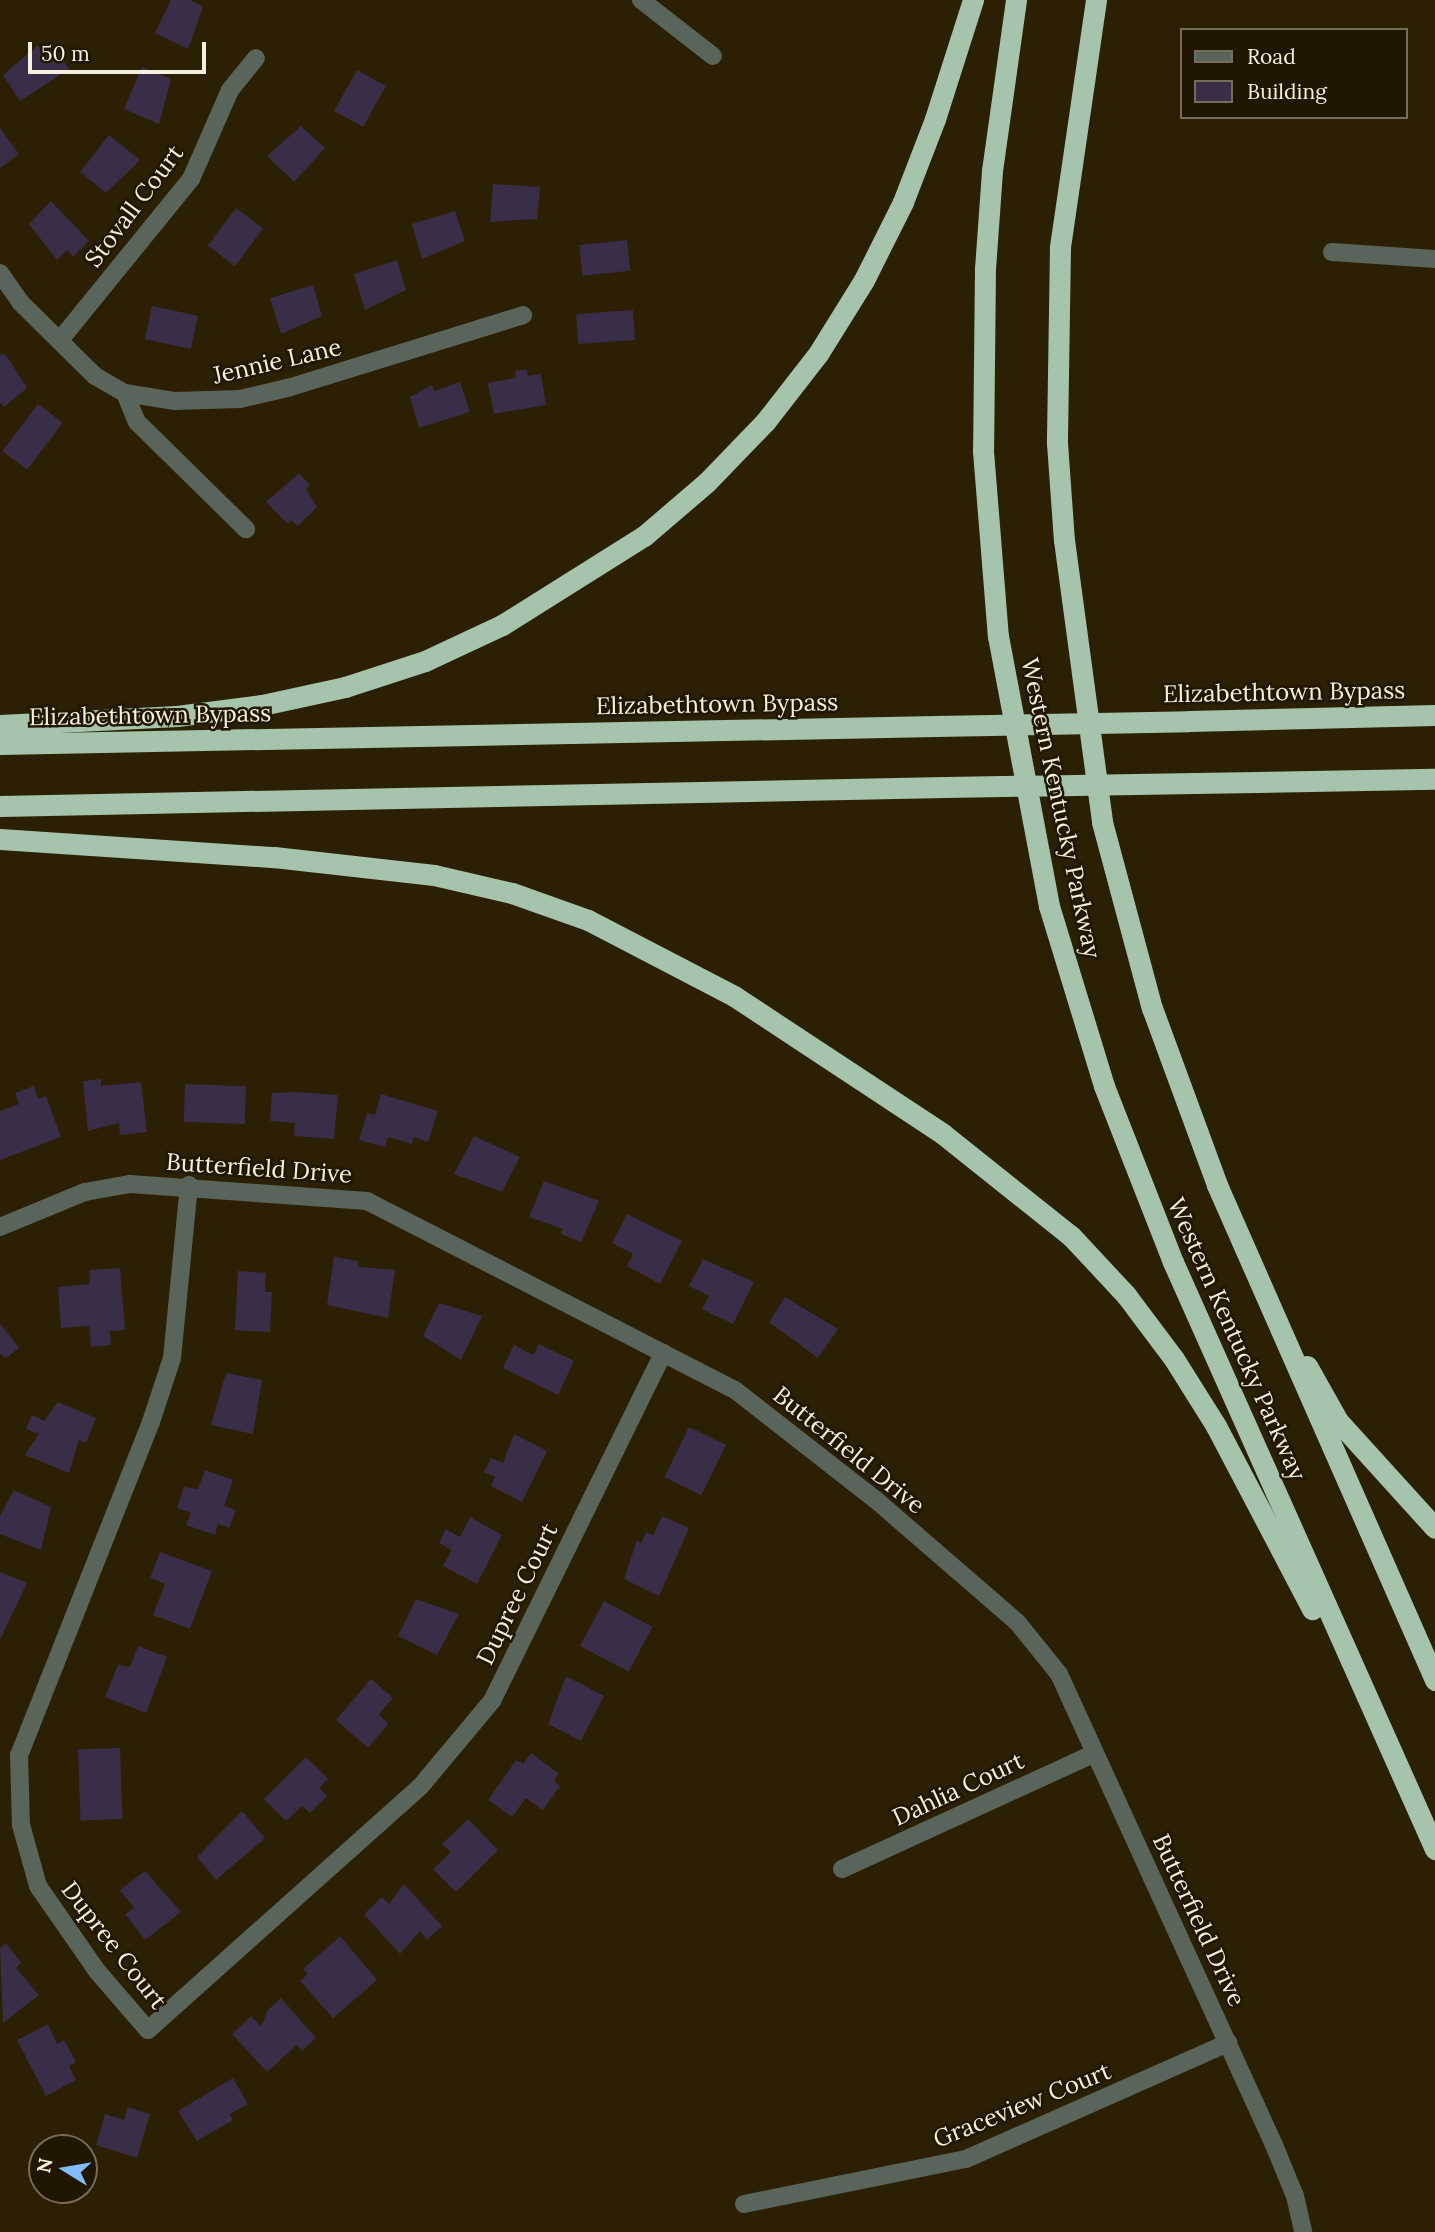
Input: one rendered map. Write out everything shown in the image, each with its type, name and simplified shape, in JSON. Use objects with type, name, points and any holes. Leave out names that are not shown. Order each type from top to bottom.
[{"type":"highway","points":[[0,725],[177,716],[262,705],[345,687],[425,661],[502,625],[644,536],[707,482],[765,422],[818,354],[851,301],[903,202],[973,0]]},
{"type":"highway","name":"Western Kentucky Parkway","points":[[1016,0],[992,171],[985,268],[983,452],[998,636],[1049,906],[1104,1086],[1172,1262],[1435,1850]]},
{"type":"highway","name":"Western Kentucky Parkway","points":[[1096,0],[1060,247],[1057,443],[1064,540],[1102,822],[1125,916],[1182,1097],[1247,1257],[1435,1680]]},
{"type":"highway","name":"Elizabethtown Bypass","points":[[0,744],[1435,715]]},
{"type":"highway","points":[[0,806],[1435,779]]},
{"type":"highway","points":[[0,839],[354,864],[434,875],[512,893],[588,920],[662,955],[734,996],[943,1134],[1071,1236],[1126,1295],[1174,1359],[1255,1497],[1435,1850]]},
{"type":"highway","points":[[1247,1257],[1338,1421],[1435,1528]]},
{"type":"street","points":[[641,0],[713,56]]},
{"type":"street","name":"Stovall Court","points":[[60,340],[191,179],[230,90],[256,58]]},
{"type":"street","points":[[1332,252],[1435,259]]},
{"type":"street","name":"Jennie Lane","points":[[0,273],[20,302],[96,376],[125,393],[194,402],[240,399],[328,376],[523,316]]},
{"type":"street","points":[[125,393],[137,422],[246,529]]},
{"type":"street","name":"Butterfield Drive","points":[[0,1227],[85,1192],[130,1184],[189,1185],[367,1201],[735,1390],[876,1500],[1017,1622],[1059,1674],[1295,2196],[1303,2232]]},
{"type":"street","name":"Dupree Court","points":[[189,1185],[172,1358],[19,1755],[21,1825],[38,1886],[97,1971],[148,2031],[420,1787],[492,1701],[663,1353]]},
{"type":"street","name":"Dahlia Court","points":[[842,1869],[1095,1753]]},
{"type":"street","name":"Graceview Court","points":[[744,2204],[966,2159],[1228,2043]]},
{"type":"building","points":[[171,0],[190,0],[203,7],[188,49],[155,33]]},
{"type":"building","points":[[52,43],[69,69],[20,101],[3,75],[38,45],[41,50]]},
{"type":"building","points":[[142,67],[171,79],[159,124],[124,109]]},
{"type":"building","points":[[357,70],[386,86],[363,127],[334,111]]},
{"type":"building","points":[[301,126],[325,148],[294,182],[267,156]]},
{"type":"building","points":[[0,128],[19,154],[0,168]]},
{"type":"building","points":[[109,135],[140,160],[106,193],[80,172]]},
{"type":"building","points":[[493,184],[540,187],[537,219],[490,222]]},
{"type":"building","points":[[51,201],[89,241],[73,257],[67,250],[57,260],[29,224]]},
{"type":"building","points":[[236,208],[263,228],[235,266],[208,246]]},
{"type":"building","points":[[455,211],[465,241],[422,259],[412,224]]},
{"type":"building","points":[[627,240],[630,271],[583,276],[579,245]]},
{"type":"building","points":[[397,260],[406,290],[365,310],[354,274]]},
{"type":"building","points":[[313,285],[322,316],[281,334],[270,298]]},
{"type":"building","points":[[152,306],[198,316],[191,349],[145,339]]},
{"type":"building","points":[[633,310],[635,340],[578,344],[576,314]]},
{"type":"building","points":[[0,354],[6,355],[27,388],[4,407],[0,402]]},
{"type":"building","points":[[527,369],[528,376],[541,374],[546,405],[494,414],[488,383],[516,378],[515,371]]},
{"type":"building","points":[[460,382],[470,412],[419,428],[410,397],[432,385],[434,391]]},
{"type":"building","points":[[38,404],[63,423],[27,470],[2,451]]},
{"type":"building","points":[[299,473],[310,485],[306,489],[317,507],[298,526],[291,520],[288,524],[266,502]]},
{"type":"building","points":[[101,1079],[101,1086],[141,1082],[147,1132],[120,1135],[119,1123],[88,1131],[83,1081]]},
{"type":"building","points":[[185,1084],[246,1086],[245,1124],[184,1122]]},
{"type":"building","points":[[34,1086],[38,1099],[46,1096],[61,1137],[0,1160],[0,1111],[19,1104],[15,1093]]},
{"type":"building","points":[[272,1093],[338,1095],[334,1139],[294,1136],[295,1123],[270,1121]]},
{"type":"building","points":[[381,1094],[438,1111],[428,1142],[414,1137],[412,1144],[388,1137],[385,1147],[359,1140],[367,1113],[375,1115]]},
{"type":"building","points":[[474,1136],[520,1157],[502,1192],[454,1174]]},
{"type":"building","points":[[544,1181],[599,1201],[581,1242],[561,1234],[563,1229],[529,1217]]},
{"type":"building","points":[[627,1214],[682,1241],[660,1284],[627,1266],[633,1254],[612,1243]]},
{"type":"building","points":[[334,1257],[358,1261],[358,1267],[395,1270],[388,1318],[327,1305]]},
{"type":"building","points":[[703,1259],[754,1282],[733,1324],[702,1309],[709,1296],[689,1286]]},
{"type":"building","points":[[120,1268],[125,1330],[110,1331],[111,1345],[91,1347],[89,1326],[61,1328],[58,1287],[90,1284],[89,1270]]},
{"type":"building","points":[[238,1271],[266,1273],[265,1292],[272,1292],[270,1332],[235,1330]]},
{"type":"building","points":[[785,1297],[838,1329],[818,1358],[769,1322]]},
{"type":"building","points":[[439,1303],[482,1316],[461,1360],[423,1336]]},
{"type":"building","points":[[0,1323],[19,1348],[6,1358],[0,1354]]},
{"type":"building","points":[[539,1344],[574,1361],[558,1395],[503,1368],[514,1345],[533,1355]]},
{"type":"building","points":[[226,1373],[262,1380],[253,1434],[211,1425]]},
{"type":"building","points":[[58,1402],[96,1418],[86,1443],[79,1440],[69,1473],[25,1455],[39,1434],[26,1429],[32,1415],[44,1421]]},
{"type":"building","points":[[689,1427],[726,1445],[701,1495],[664,1477]]},
{"type":"building","points":[[514,1434],[547,1451],[522,1502],[491,1486],[495,1477],[484,1472],[491,1458],[503,1463]]},
{"type":"building","points":[[205,1470],[233,1480],[224,1506],[236,1510],[229,1528],[218,1524],[215,1535],[186,1525],[191,1513],[177,1508],[184,1487],[198,1489]]},
{"type":"building","points":[[14,1490],[51,1507],[41,1550],[0,1534],[0,1516]]},
{"type":"building","points":[[662,1516],[689,1528],[659,1596],[624,1579],[637,1540],[641,1543],[646,1532],[653,1535]]},
{"type":"building","points":[[470,1517],[502,1535],[477,1584],[443,1566],[452,1550],[439,1543],[446,1529],[460,1537]]},
{"type":"building","points":[[160,1552],[212,1571],[190,1629],[153,1615],[165,1584],[150,1578]]},
{"type":"building","points":[[0,1572],[27,1583],[0,1640]]},
{"type":"building","points":[[416,1599],[459,1614],[437,1655],[398,1636]]},
{"type":"building","points":[[604,1601],[653,1627],[629,1672],[580,1646]]},
{"type":"building","points":[[138,1646],[167,1657],[146,1713],[105,1697],[118,1665],[130,1667]]},
{"type":"building","points":[[566,1676],[604,1696],[581,1741],[548,1724]]},
{"type":"building","points":[[371,1679],[393,1698],[379,1714],[388,1724],[368,1748],[336,1720]]},
{"type":"building","points":[[120,1748],[122,1819],[81,1820],[78,1749]]},
{"type":"building","points":[[531,1753],[559,1774],[554,1781],[560,1786],[543,1810],[526,1798],[512,1817],[488,1800],[516,1760],[523,1764]]},
{"type":"building","points":[[306,1757],[328,1779],[319,1788],[327,1796],[310,1813],[302,1806],[286,1821],[264,1799]]},
{"type":"building","points":[[242,1811],[265,1838],[216,1880],[197,1857]]},
{"type":"building","points":[[468,1819],[498,1850],[456,1892],[433,1869],[451,1852],[442,1844]]},
{"type":"building","points":[[145,1871],[181,1912],[145,1940],[125,1914],[134,1908],[120,1890]]},
{"type":"building","points":[[404,1884],[442,1926],[427,1940],[420,1931],[400,1954],[364,1914],[382,1897],[389,1904]]},
{"type":"building","points":[[340,1936],[377,1980],[333,2018],[300,1981],[308,1974],[303,1969]]},
{"type":"building","points":[[6,1943],[21,1963],[16,1968],[39,1995],[3,2023],[0,1948]]},
{"type":"building","points":[[281,1998],[316,2038],[302,2051],[297,2045],[267,2072],[232,2034],[251,2016],[261,2026],[268,2010]]},
{"type":"building","points":[[48,2024],[57,2044],[64,2040],[76,2062],[69,2066],[76,2080],[46,2096],[17,2040]]},
{"type":"building","points":[[233,2078],[248,2104],[230,2114],[233,2120],[197,2141],[178,2111]]},
{"type":"building","points":[[128,2107],[150,2114],[137,2158],[98,2146],[105,2114],[124,2120]]}]
